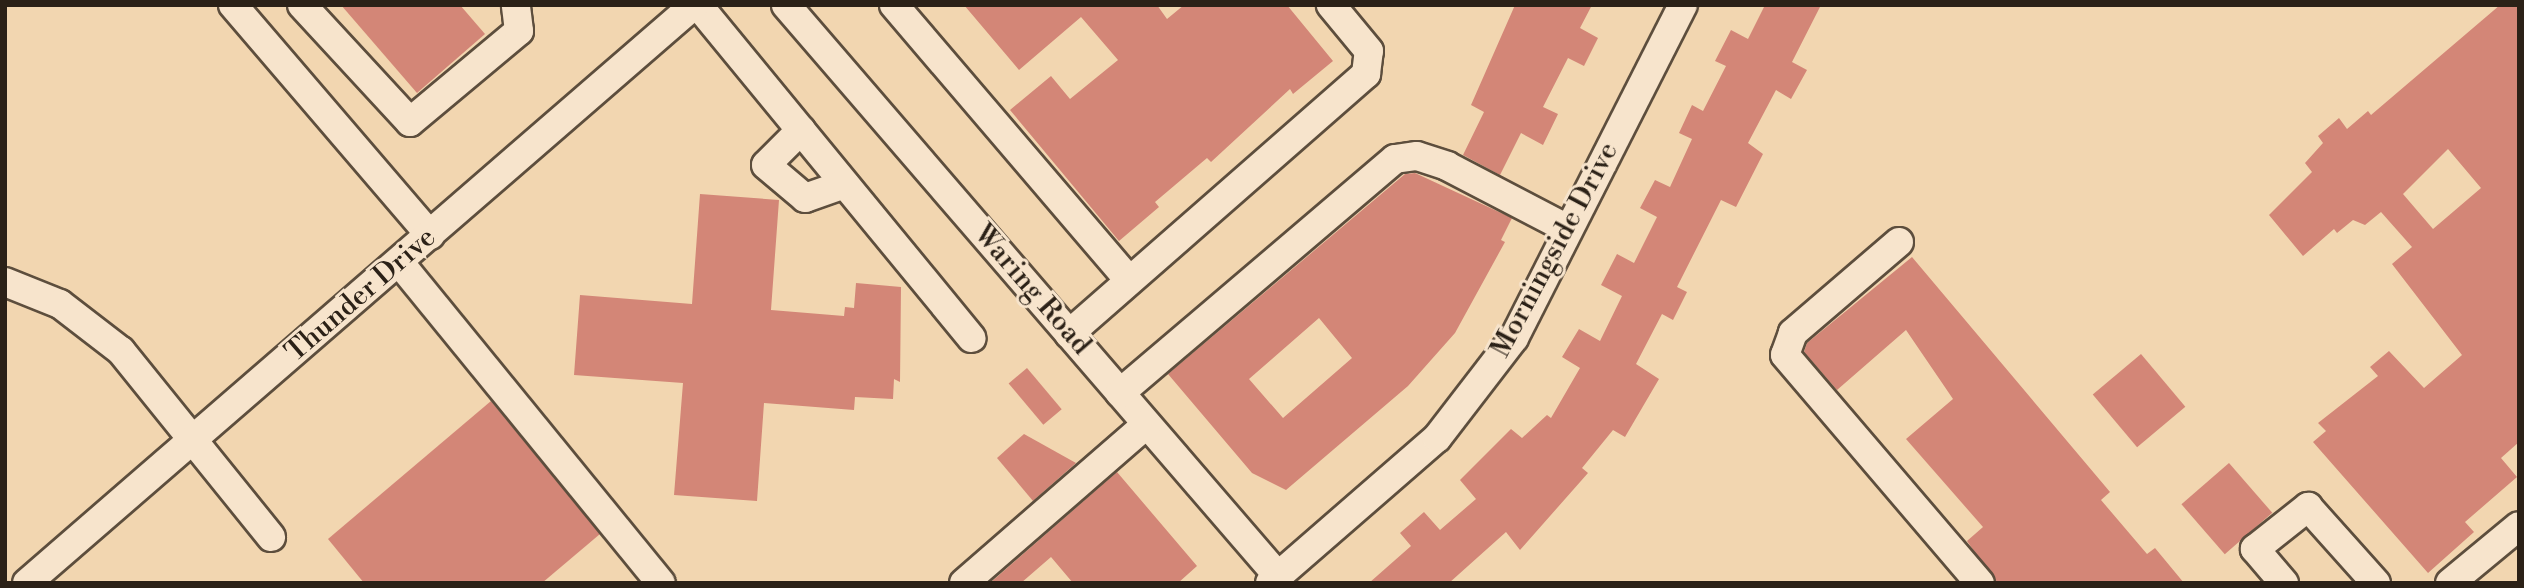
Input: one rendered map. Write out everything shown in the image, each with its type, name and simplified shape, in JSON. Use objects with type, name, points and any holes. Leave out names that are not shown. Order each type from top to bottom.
[{"type":"street","points":[[233,5],[430,235]]},
{"type":"street","points":[[302,5],[410,122],[519,31],[518,6]]},
{"type":"street","points":[[696,5],[972,338]]},
{"type":"street","name":"Thunder Drive","points":[[32,581],[696,5]]},
{"type":"street","name":"Waring Road","points":[[786,5],[1147,424],[1274,580]]},
{"type":"street","points":[[894,5],[1129,280]]},
{"type":"street","points":[[1069,334],[1366,74],[1369,51],[1331,5]]},
{"type":"street","name":"Morningside Drive","points":[[1274,580],[1437,438],[1514,338],[1683,5]]},
{"type":"street","points":[[801,130],[766,165],[805,198],[845,184]]},
{"type":"street","points":[[1120,393],[1395,159],[1417,156],[1447,166],[1568,229]]},
{"type":"street","points":[[1899,242],[1793,334],[1785,355],[1980,583]]},
{"type":"street","points":[[399,262],[661,583]]},
{"type":"street","points":[[5,282],[60,304],[102,334],[194,440],[271,537]]},
{"type":"street","points":[[964,583],[1147,424]]},
{"type":"street","points":[[2284,583],[2255,549],[2308,507],[2376,583]]},
{"type":"street","points":[[2449,583],[2519,526]]},
{"type":"building","points":[[341,5],[460,5],[485,34],[417,93]]},
{"type":"building","points":[[964,5],[1157,5],[1167,19],[1184,5],[1287,5],[1333,61],[1293,94],[1290,89],[1211,162],[1207,158],[1155,202],[1159,207],[1119,241],[1010,110],[1051,76],[1070,99],[1118,60],[1081,17],[1019,70]]},
{"type":"building","points":[[1515,5],[1592,5],[1580,28],[1598,38],[1584,66],[1568,58],[1543,107],[1558,114],[1543,145],[1521,133],[1500,175],[1463,155],[1484,112],[1471,105]]},
{"type":"building","points":[[1765,5],[1821,5],[1792,62],[1807,70],[1791,99],[1776,90],[1748,143],[1763,154],[1736,207],[1721,200],[1677,287],[1687,292],[1673,320],[1662,314],[1636,364],[1659,379],[1625,437],[1613,430],[1582,468],[1588,473],[1520,550],[1506,532],[1449,583],[1369,583],[1411,546],[1400,533],[1424,512],[1440,530],[1476,499],[1460,480],[1511,429],[1522,438],[1547,415],[1551,418],[1580,368],[1562,357],[1579,329],[1600,341],[1622,296],[1601,285],[1617,254],[1634,263],[1657,217],[1640,208],[1655,180],[1670,187],[1692,139],[1679,133],[1692,105],[1703,111],[1726,66],[1715,61],[1731,30],[1748,39]]},
{"type":"building","points":[[2500,5],[2519,5],[2519,442],[2501,458],[2517,477],[2465,522],[2474,532],[2428,573],[2313,442],[2326,431],[2318,423],[2378,376],[2370,367],[2389,351],[2424,388],[2462,355],[2392,264],[2412,247],[2381,212],[2365,225],[2353,220],[2337,233],[2334,229],[2303,256],[2269,215],[2312,172],[2305,163],[2323,143],[2318,136],[2339,118],[2347,129],[2368,111],[2371,115]],"holes":[[[2448,149],[2481,188],[2433,229],[2403,194]]]},
{"type":"building","points":[[1415,173],[1512,218],[1501,240],[1505,242],[1455,333],[1408,386],[1286,490],[1252,473],[1168,374],[1405,174]],"holes":[[[1319,318],[1352,358],[1283,418],[1249,379]]]},
{"type":"building","points":[[700,194],[779,200],[771,310],[844,316],[845,307],[854,308],[856,283],[901,287],[900,382],[894,379],[893,399],[855,397],[854,410],[764,403],[757,501],[674,495],[683,383],[574,375],[580,295],[692,304]]},
{"type":"building","points":[[1912,257],[2110,492],[2101,500],[2147,554],[2155,548],[2184,583],[1996,583],[1967,541],[1983,527],[1906,439],[1953,399],[1906,330],[1837,390],[1804,352],[1807,343]]},
{"type":"building","points":[[2141,354],[2185,407],[2137,447],[2093,394]]},
{"type":"building","points":[[1027,368],[1062,409],[1043,425],[1009,383]]},
{"type":"building","points":[[491,401],[600,534],[542,583],[364,583],[328,539]]},
{"type":"building","points":[[1024,434],[1076,463],[1033,501],[997,458]]},
{"type":"building","points":[[2229,463],[2272,513],[2225,554],[2181,504]]},
{"type":"building","points":[[1117,472],[1197,566],[1178,583],[1073,583],[1051,557],[1021,583],[990,583]]}]
